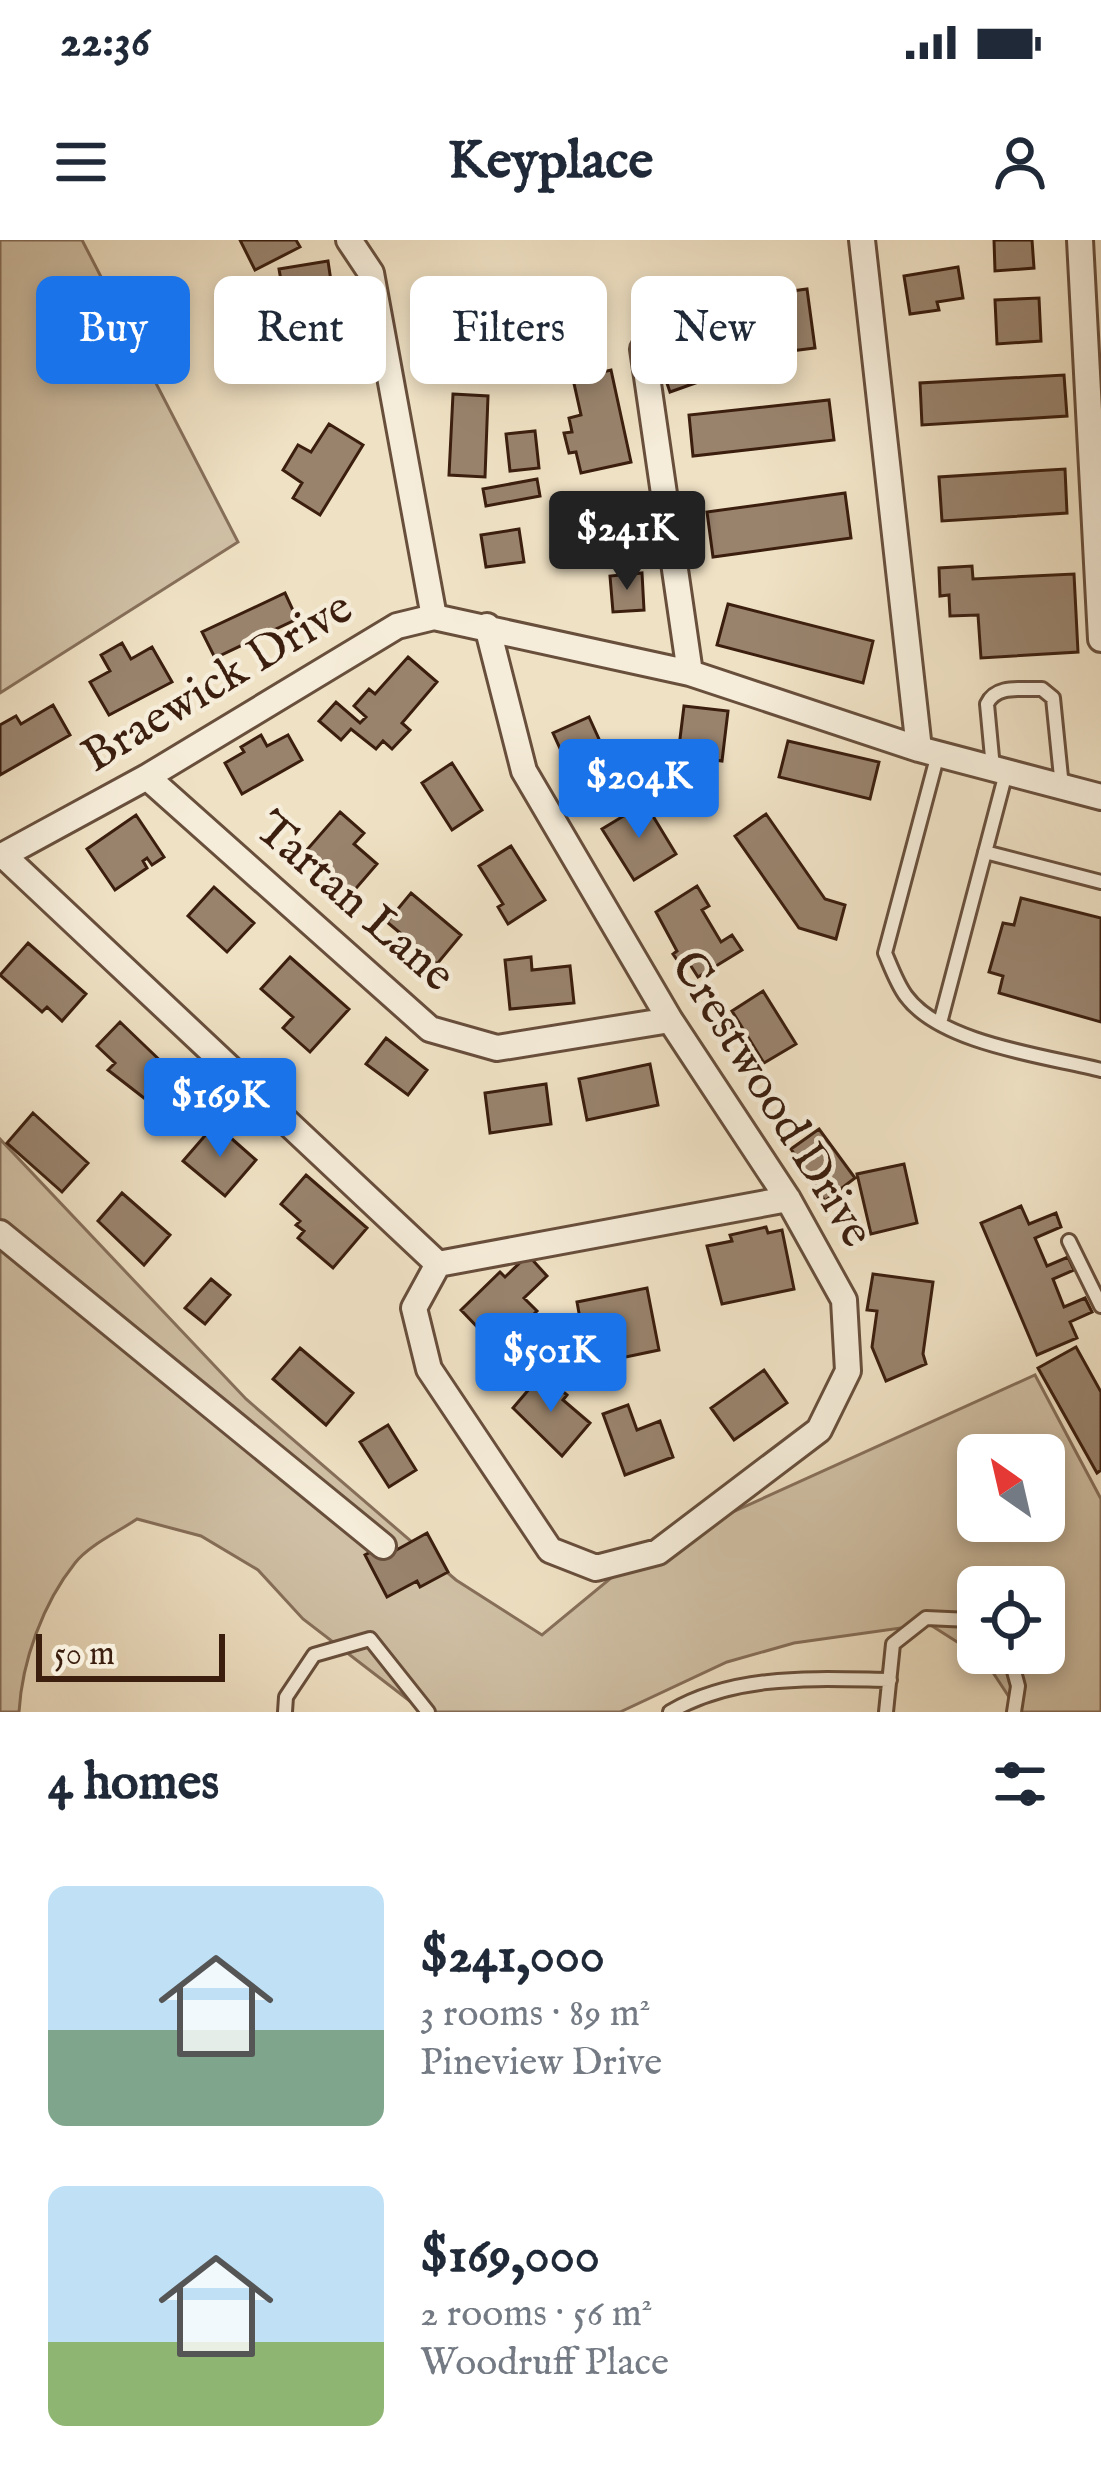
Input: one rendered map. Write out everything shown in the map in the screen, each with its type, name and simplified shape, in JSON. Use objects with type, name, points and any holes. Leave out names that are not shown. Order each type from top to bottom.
[{"type":"street","points":[[349,240],[371,273],[434,617]]},
{"type":"street","points":[[862,240],[928,752]]},
{"type":"street","points":[[1081,240],[1101,639]]},
{"type":"street","points":[[648,384],[690,673]]},
{"type":"street","name":"Braewick Drive","points":[[2,856],[147,776],[397,626],[434,617],[690,673],[928,752],[1101,797]]},
{"type":"street","name":"Crestwood Drive","points":[[438,1264],[414,1308],[430,1369],[550,1550],[596,1568],[658,1552],[819,1430],[848,1371],[844,1300],[788,1199],[670,1020],[524,771],[487,626]]},
{"type":"street","name":"Tartan Lane","points":[[147,776],[430,1029],[497,1048],[670,1020]]},
{"type":"street","points":[[2,856],[438,1264],[788,1199]]},
{"type":"street","points":[[0,1232],[383,1546]]},
{"type":"lane","points":[[940,1023],[985,852],[999,771],[987,704],[991,696],[998,691],[1042,689],[1053,698],[1062,787]]},
{"type":"lane","points":[[928,752],[885,953],[907,998],[940,1023],[978,1040],[1101,1070]]},
{"type":"lane","points":[[985,852],[1101,882]]},
{"type":"lane","points":[[1069,1240],[1101,1306]]},
{"type":"lane","points":[[886,1712],[893,1644],[926,1618],[957,1619]]},
{"type":"lane","points":[[285,1712],[286,1697],[314,1654],[370,1639],[428,1712]]},
{"type":"lane","points":[[1014,1712],[1015,1674]]},
{"type":"lane","points":[[670,1712],[686,1702],[779,1678],[890,1680]]},
{"type":"shaded area","points":[[0,240],[82,240],[101,276],[36,276],[36,384],[156,384],[238,542],[0,693]]},
{"type":"shaded area","points":[[0,1139],[246,1399],[456,1580],[542,1635],[640,1554],[1035,1375],[1101,1499],[1101,1712],[1019,1712],[994,1674],[1065,1674],[1065,1566],[957,1566],[957,1642],[929,1624],[794,1643],[727,1662],[620,1712],[424,1712],[303,1619],[258,1570],[201,1536],[137,1519],[88,1550],[53,1596],[36,1633],[19,1712],[0,1712]]},
{"type":"building","points":[[240,240],[296,240],[300,247],[255,270]]},
{"type":"building","points":[[994,240],[1032,240],[1034,268],[995,271]]},
{"type":"building","points":[[328,261],[330,276],[280,276],[279,269]]},
{"type":"building","points":[[958,267],[963,298],[937,302],[939,310],[910,314],[904,276]]},
{"type":"building","points":[[807,289],[815,348],[797,350],[797,290]]},
{"type":"building","points":[[1039,298],[1041,341],[997,344],[995,300]]},
{"type":"building","points":[[611,370],[631,462],[581,473],[576,452],[569,453],[564,433],[572,432],[569,418],[581,415],[574,384],[607,384]]},
{"type":"building","points":[[1064,375],[1067,416],[922,425],[920,383]]},
{"type":"building","points":[[667,384],[692,384],[670,392]]},
{"type":"building","points":[[453,394],[488,396],[485,477],[449,475]]},
{"type":"building","points":[[829,400],[834,440],[693,456],[689,415]]},
{"type":"building","points":[[329,424],[363,445],[320,515],[293,498],[302,483],[283,470],[298,445],[311,452]]},
{"type":"building","points":[[535,431],[539,468],[510,471],[506,434]]},
{"type":"building","points":[[1065,469],[1067,513],[942,521],[939,477]]},
{"type":"building","points":[[537,479],[540,496],[486,506],[483,489]]},
{"type":"building","points":[[845,493],[851,538],[713,557],[707,512]]},
{"type":"building","points":[[519,529],[524,562],[486,567],[481,535]]},
{"type":"building","points":[[972,566],[973,579],[1074,574],[1078,652],[981,658],[978,615],[950,616],[949,595],[940,596],[939,568]]},
{"type":"building","points":[[642,573],[644,610],[613,612],[610,576]]},
{"type":"building","points":[[285,593],[297,619],[215,658],[202,632]]},
{"type":"building","points":[[728,604],[873,641],[863,683],[717,645]]},
{"type":"building","points":[[122,643],[131,659],[152,647],[172,682],[109,715],[90,682],[110,671],[101,655]]},
{"type":"building","points":[[408,657],[437,682],[402,723],[410,730],[392,749],[383,741],[376,749],[351,729],[341,740],[319,721],[336,702],[360,723],[366,717],[354,706],[369,689],[375,694]]},
{"type":"building","points":[[53,705],[70,735],[0,775],[0,725],[16,716],[21,724]]},
{"type":"building","points":[[684,706],[728,711],[722,761],[678,755]]},
{"type":"building","points":[[589,717],[613,770],[577,786],[553,733]]},
{"type":"building","points":[[261,735],[267,746],[288,735],[302,760],[242,794],[225,763]]},
{"type":"building","points":[[788,741],[879,762],[870,799],[779,777]]},
{"type":"building","points":[[452,763],[482,810],[452,830],[422,783]]},
{"type":"building","points":[[645,803],[676,854],[634,880],[602,829]]},
{"type":"building","points":[[340,812],[364,833],[354,844],[377,864],[352,893],[305,852]]},
{"type":"building","points":[[766,814],[825,899],[845,905],[836,939],[799,928],[735,836]]},
{"type":"building","points":[[136,815],[164,857],[152,865],[147,858],[143,861],[147,868],[115,890],[87,849]]},
{"type":"building","points":[[511,846],[545,900],[508,924],[498,907],[503,904],[479,866]]},
{"type":"building","points":[[697,886],[709,906],[702,910],[721,942],[732,935],[742,950],[698,977],[689,963],[682,967],[673,954],[677,951],[656,912]]},
{"type":"building","points":[[214,887],[254,923],[227,952],[188,916]]},
{"type":"building","points":[[411,893],[461,935],[437,964],[387,922]]},
{"type":"building","points":[[1021,898],[1101,918],[1101,1022],[999,993],[1003,976],[989,972],[1003,923],[1014,925]]},
{"type":"building","points":[[28,943],[86,994],[62,1021],[47,1007],[42,1012],[0,975]]},
{"type":"building","points":[[290,957],[349,1009],[310,1052],[283,1028],[293,1017],[261,989]]},
{"type":"building","points":[[531,957],[532,970],[570,966],[574,1003],[510,1009],[505,960]]},
{"type":"building","points":[[763,991],[796,1044],[764,1063],[732,1011]]},
{"type":"building","points":[[120,1022],[171,1071],[144,1098],[108,1070],[115,1063],[97,1046]]},
{"type":"building","points":[[386,1038],[427,1070],[408,1095],[366,1064]]},
{"type":"building","points":[[650,1064],[658,1105],[587,1120],[579,1079]]},
{"type":"building","points":[[546,1084],[551,1124],[490,1133],[485,1093]]},
{"type":"building","points":[[33,1113],[88,1163],[62,1192],[7,1143]]},
{"type":"building","points":[[215,1124],[256,1160],[225,1196],[183,1161]]},
{"type":"building","points":[[819,1129],[855,1178],[825,1201],[791,1149]]},
{"type":"building","points":[[904,1164],[917,1223],[871,1234],[857,1174]]},
{"type":"building","points":[[306,1175],[367,1228],[333,1268],[298,1238],[304,1231],[296,1225],[300,1221],[281,1204]]},
{"type":"building","points":[[122,1193],[170,1235],[144,1265],[98,1221]]},
{"type":"building","points":[[1021,1206],[1029,1224],[1056,1213],[1061,1227],[1035,1238],[1047,1266],[1068,1257],[1074,1270],[1053,1279],[1064,1307],[1085,1298],[1092,1312],[1070,1322],[1077,1338],[1037,1355],[981,1223]]},
{"type":"building","points":[[766,1227],[768,1233],[782,1230],[794,1289],[722,1304],[707,1246]]},
{"type":"building","points":[[528,1255],[547,1276],[524,1298],[537,1311],[508,1339],[495,1325],[485,1335],[461,1310],[500,1272],[505,1277]]},
{"type":"building","points":[[873,1274],[933,1282],[923,1354],[926,1364],[886,1381],[872,1347],[877,1311],[867,1310]]},
{"type":"building","points":[[211,1279],[230,1295],[205,1324],[185,1308]]},
{"type":"building","points":[[647,1288],[659,1350],[621,1358],[617,1334],[584,1341],[577,1302]]},
{"type":"building","points":[[1076,1347],[1101,1392],[1101,1470],[1097,1473],[1038,1368]]},
{"type":"building","points":[[300,1348],[353,1393],[326,1425],[273,1379]]},
{"type":"building","points":[[764,1370],[787,1403],[734,1440],[711,1408]]},
{"type":"building","points":[[542,1374],[590,1423],[562,1456],[513,1408]]},
{"type":"building","points":[[628,1405],[637,1430],[660,1421],[673,1457],[625,1475],[603,1414]]},
{"type":"building","points":[[388,1425],[416,1470],[389,1487],[360,1442]]},
{"type":"building","points":[[427,1533],[448,1572],[387,1597],[365,1555],[386,1544],[391,1553]]}]
